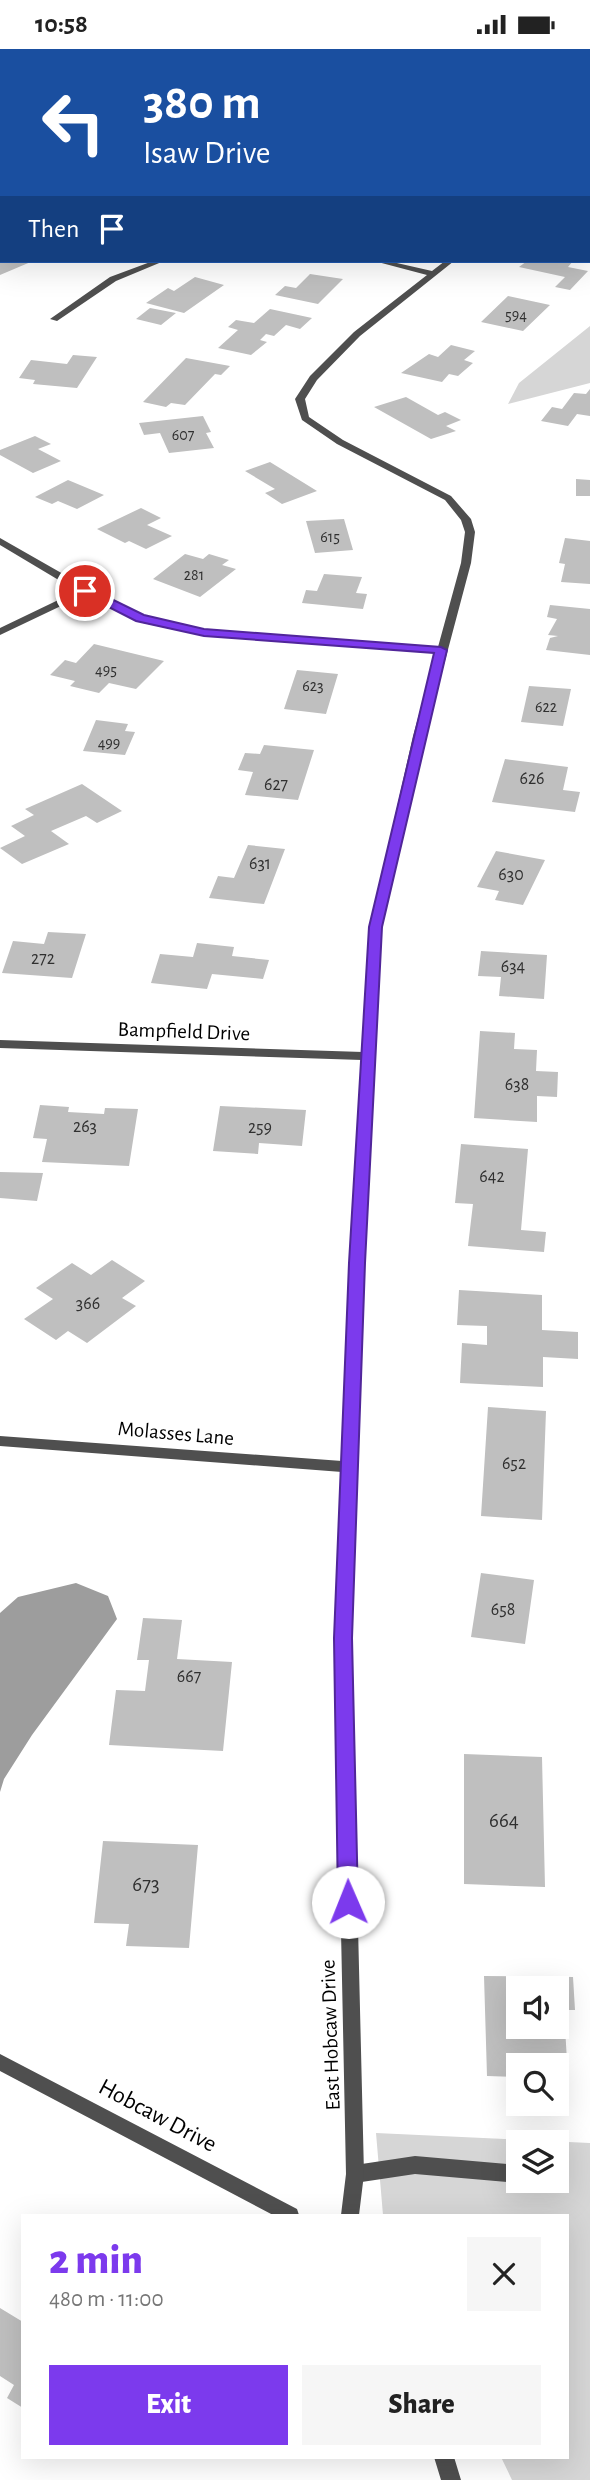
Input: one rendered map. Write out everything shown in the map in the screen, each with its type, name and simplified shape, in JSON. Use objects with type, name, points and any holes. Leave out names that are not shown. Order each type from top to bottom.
[{"type":"street","points":[[54,319],[113,279],[155,263]]},
{"type":"street","points":[[387,263],[434,274]]},
{"type":"street","name":"East Hobcaw Drive","points":[[350,2214],[355,2174],[343,1638],[367,1056],[376,927],[441,650],[466,563],[470,532],[466,519],[448,498],[340,442],[306,418],[300,408],[305,389],[313,378],[357,334],[448,263]]},
{"type":"street","points":[[0,541],[85,591],[140,618],[204,633],[441,650]]},
{"type":"street","points":[[0,632],[85,591]]},
{"type":"street","name":"Bampfield Drive","points":[[0,1044],[367,1056]]},
{"type":"street","name":"Molasses Lane","points":[[0,1441],[349,1467]]},
{"type":"street","name":"Hobcaw Drive","points":[[0,2063],[288,2214]]},
{"type":"street","points":[[355,2174],[415,2165],[506,2173]]},
{"type":"street","points":[[445,2459],[451,2480]]},
{"type":"shaded area","points":[[590,326],[590,383],[508,404],[519,383]]},
{"type":"shaded area","points":[[76,1583],[108,1596],[117,1619],[32,1735],[4,1779],[0,1792],[0,1613],[18,1597]]},
{"type":"shaded area","points":[[376,2133],[506,2139],[506,2193],[569,2193],[569,2142],[590,2143],[590,2480],[512,2480],[502,2459],[569,2459],[569,2214],[383,2214]]},
{"type":"building","points":[[0,263],[28,263],[0,275]]},
{"type":"building","points":[[524,263],[571,263],[568,267],[588,271],[570,290],[555,287],[565,277],[519,267]]},
{"type":"building","points":[[310,274],[343,279],[318,304],[275,295],[285,286],[296,288]]},
{"type":"building","points":[[195,277],[224,285],[184,313],[146,303],[168,288],[174,291]]},
{"type":"building","points":[[508,296],[550,305],[523,331],[481,322]]},
{"type":"building","points":[[150,308],[176,313],[161,325],[136,319]]},
{"type":"building","points":[[270,309],[312,318],[300,329],[286,325],[274,336],[266,334],[260,340],[267,342],[251,355],[218,348],[238,330],[228,327],[236,320],[254,323]]},
{"type":"building","points":[[451,345],[475,351],[464,360],[473,363],[458,376],[449,374],[442,382],[401,373],[429,354],[438,357]]},
{"type":"building","points":[[73,355],[97,357],[77,388],[33,384],[35,380],[19,378],[31,360],[67,364]]},
{"type":"building","points":[[186,358],[230,366],[221,375],[215,374],[185,405],[171,403],[166,407],[143,402]]},
{"type":"building","points":[[590,389],[590,416],[577,414],[568,426],[541,421],[552,407],[562,409],[574,393],[586,394]]},
{"type":"building","points":[[406,397],[438,415],[445,412],[461,420],[446,426],[456,431],[431,439],[374,407]]},
{"type":"building","points":[[203,416],[211,432],[206,433],[214,448],[169,453],[160,433],[144,435],[139,423]]},
{"type":"building","points":[[35,436],[51,444],[38,449],[61,461],[33,473],[0,455],[0,450]]},
{"type":"building","points":[[270,462],[317,491],[282,504],[265,493],[275,489],[245,471]]},
{"type":"building","points":[[576,479],[590,480],[590,496],[576,496]]},
{"type":"building","points":[[68,480],[104,495],[77,509],[58,501],[52,504],[35,497]]},
{"type":"building","points":[[141,508],[161,518],[147,525],[172,536],[146,549],[129,541],[125,543],[97,529]]},
{"type":"building","points":[[344,519],[353,550],[315,553],[306,521]]},
{"type":"building","points":[[565,538],[590,541],[590,584],[561,582],[565,564],[559,563]]},
{"type":"building","points":[[185,554],[203,559],[209,554],[229,560],[222,565],[236,569],[200,597],[153,579]]},
{"type":"building","points":[[324,574],[362,577],[356,593],[367,594],[363,609],[302,603],[306,590],[317,591]]},
{"type":"building","points":[[550,605],[590,609],[590,655],[546,650],[550,638],[558,636],[548,635],[557,619],[547,617]]},
{"type":"building","points":[[94,644],[164,661],[136,689],[109,683],[99,693],[70,686],[75,681],[50,675],[65,660],[76,663]]},
{"type":"building","points":[[297,670],[338,674],[326,714],[284,709]]},
{"type":"building","points":[[529,686],[571,689],[563,726],[521,722]]},
{"type":"building","points":[[96,720],[128,724],[125,731],[135,732],[125,755],[83,751]]},
{"type":"building","points":[[264,745],[314,750],[298,800],[245,795],[253,772],[238,770],[245,753],[260,754]]},
{"type":"building","points":[[505,759],[568,767],[563,790],[580,792],[575,812],[492,802]]},
{"type":"building","points":[[82,784],[122,811],[97,823],[86,816],[51,831],[69,844],[22,864],[0,848],[25,836],[11,826],[34,815],[25,809]]},
{"type":"building","points":[[248,845],[285,849],[264,904],[209,898],[218,876],[234,878]]},
{"type":"building","points":[[496,851],[545,860],[523,905],[495,900],[499,891],[477,887]]},
{"type":"building","points":[[48,932],[86,934],[72,978],[2,973],[13,941],[44,944]]},
{"type":"building","points":[[197,943],[234,947],[232,956],[269,960],[263,979],[212,974],[207,989],[151,983],[160,954],[193,957]]},
{"type":"building","points":[[481,951],[547,955],[544,999],[499,996],[501,977],[478,976]]},
{"type":"building","points":[[480,1031],[515,1033],[514,1049],[537,1050],[536,1071],[558,1072],[557,1097],[537,1096],[537,1122],[474,1118]]},
{"type":"building","points":[[40,1105],[69,1107],[68,1112],[104,1114],[105,1108],[138,1109],[129,1166],[42,1162],[47,1139],[33,1138]]},
{"type":"building","points":[[220,1106],[306,1110],[302,1146],[259,1143],[258,1154],[213,1151]]},
{"type":"building","points":[[461,1144],[528,1149],[521,1230],[546,1232],[544,1252],[468,1246],[473,1204],[455,1203]]},
{"type":"building","points":[[0,1172],[43,1173],[37,1201],[0,1198]]},
{"type":"building","points":[[112,1260],[145,1281],[122,1298],[136,1306],[87,1343],[68,1331],[56,1340],[24,1319],[53,1299],[36,1288],[72,1263],[91,1275]]},
{"type":"building","points":[[459,1290],[542,1295],[542,1330],[578,1332],[578,1359],[543,1357],[543,1387],[460,1383],[462,1343],[487,1345],[487,1326],[457,1325]]},
{"type":"building","points":[[488,1407],[546,1411],[542,1520],[481,1516]]},
{"type":"building","points":[[481,1573],[534,1580],[525,1644],[471,1637]]},
{"type":"building","points":[[143,1618],[182,1620],[177,1659],[232,1662],[223,1751],[109,1745],[116,1690],[145,1691],[149,1660],[137,1660]]},
{"type":"building","points":[[464,1754],[542,1757],[545,1887],[464,1884]]},
{"type":"building","points":[[103,1841],[198,1845],[189,1948],[126,1946],[129,1924],[94,1923]]},
{"type":"building","points":[[484,1976],[506,1976],[506,2039],[566,2039],[567,2053],[506,2053],[506,2077],[487,2076]]},
{"type":"building","points":[[569,1977],[573,1977],[575,2010],[569,2010]]},
{"type":"building","points":[[0,2308],[21,2321],[21,2407],[7,2398],[14,2385],[0,2376]]},
{"type":"route","points":[[85,591],[140,618],[168,627],[204,633],[441,650],[376,927],[357,1263],[343,1638],[348,1902]]}]
